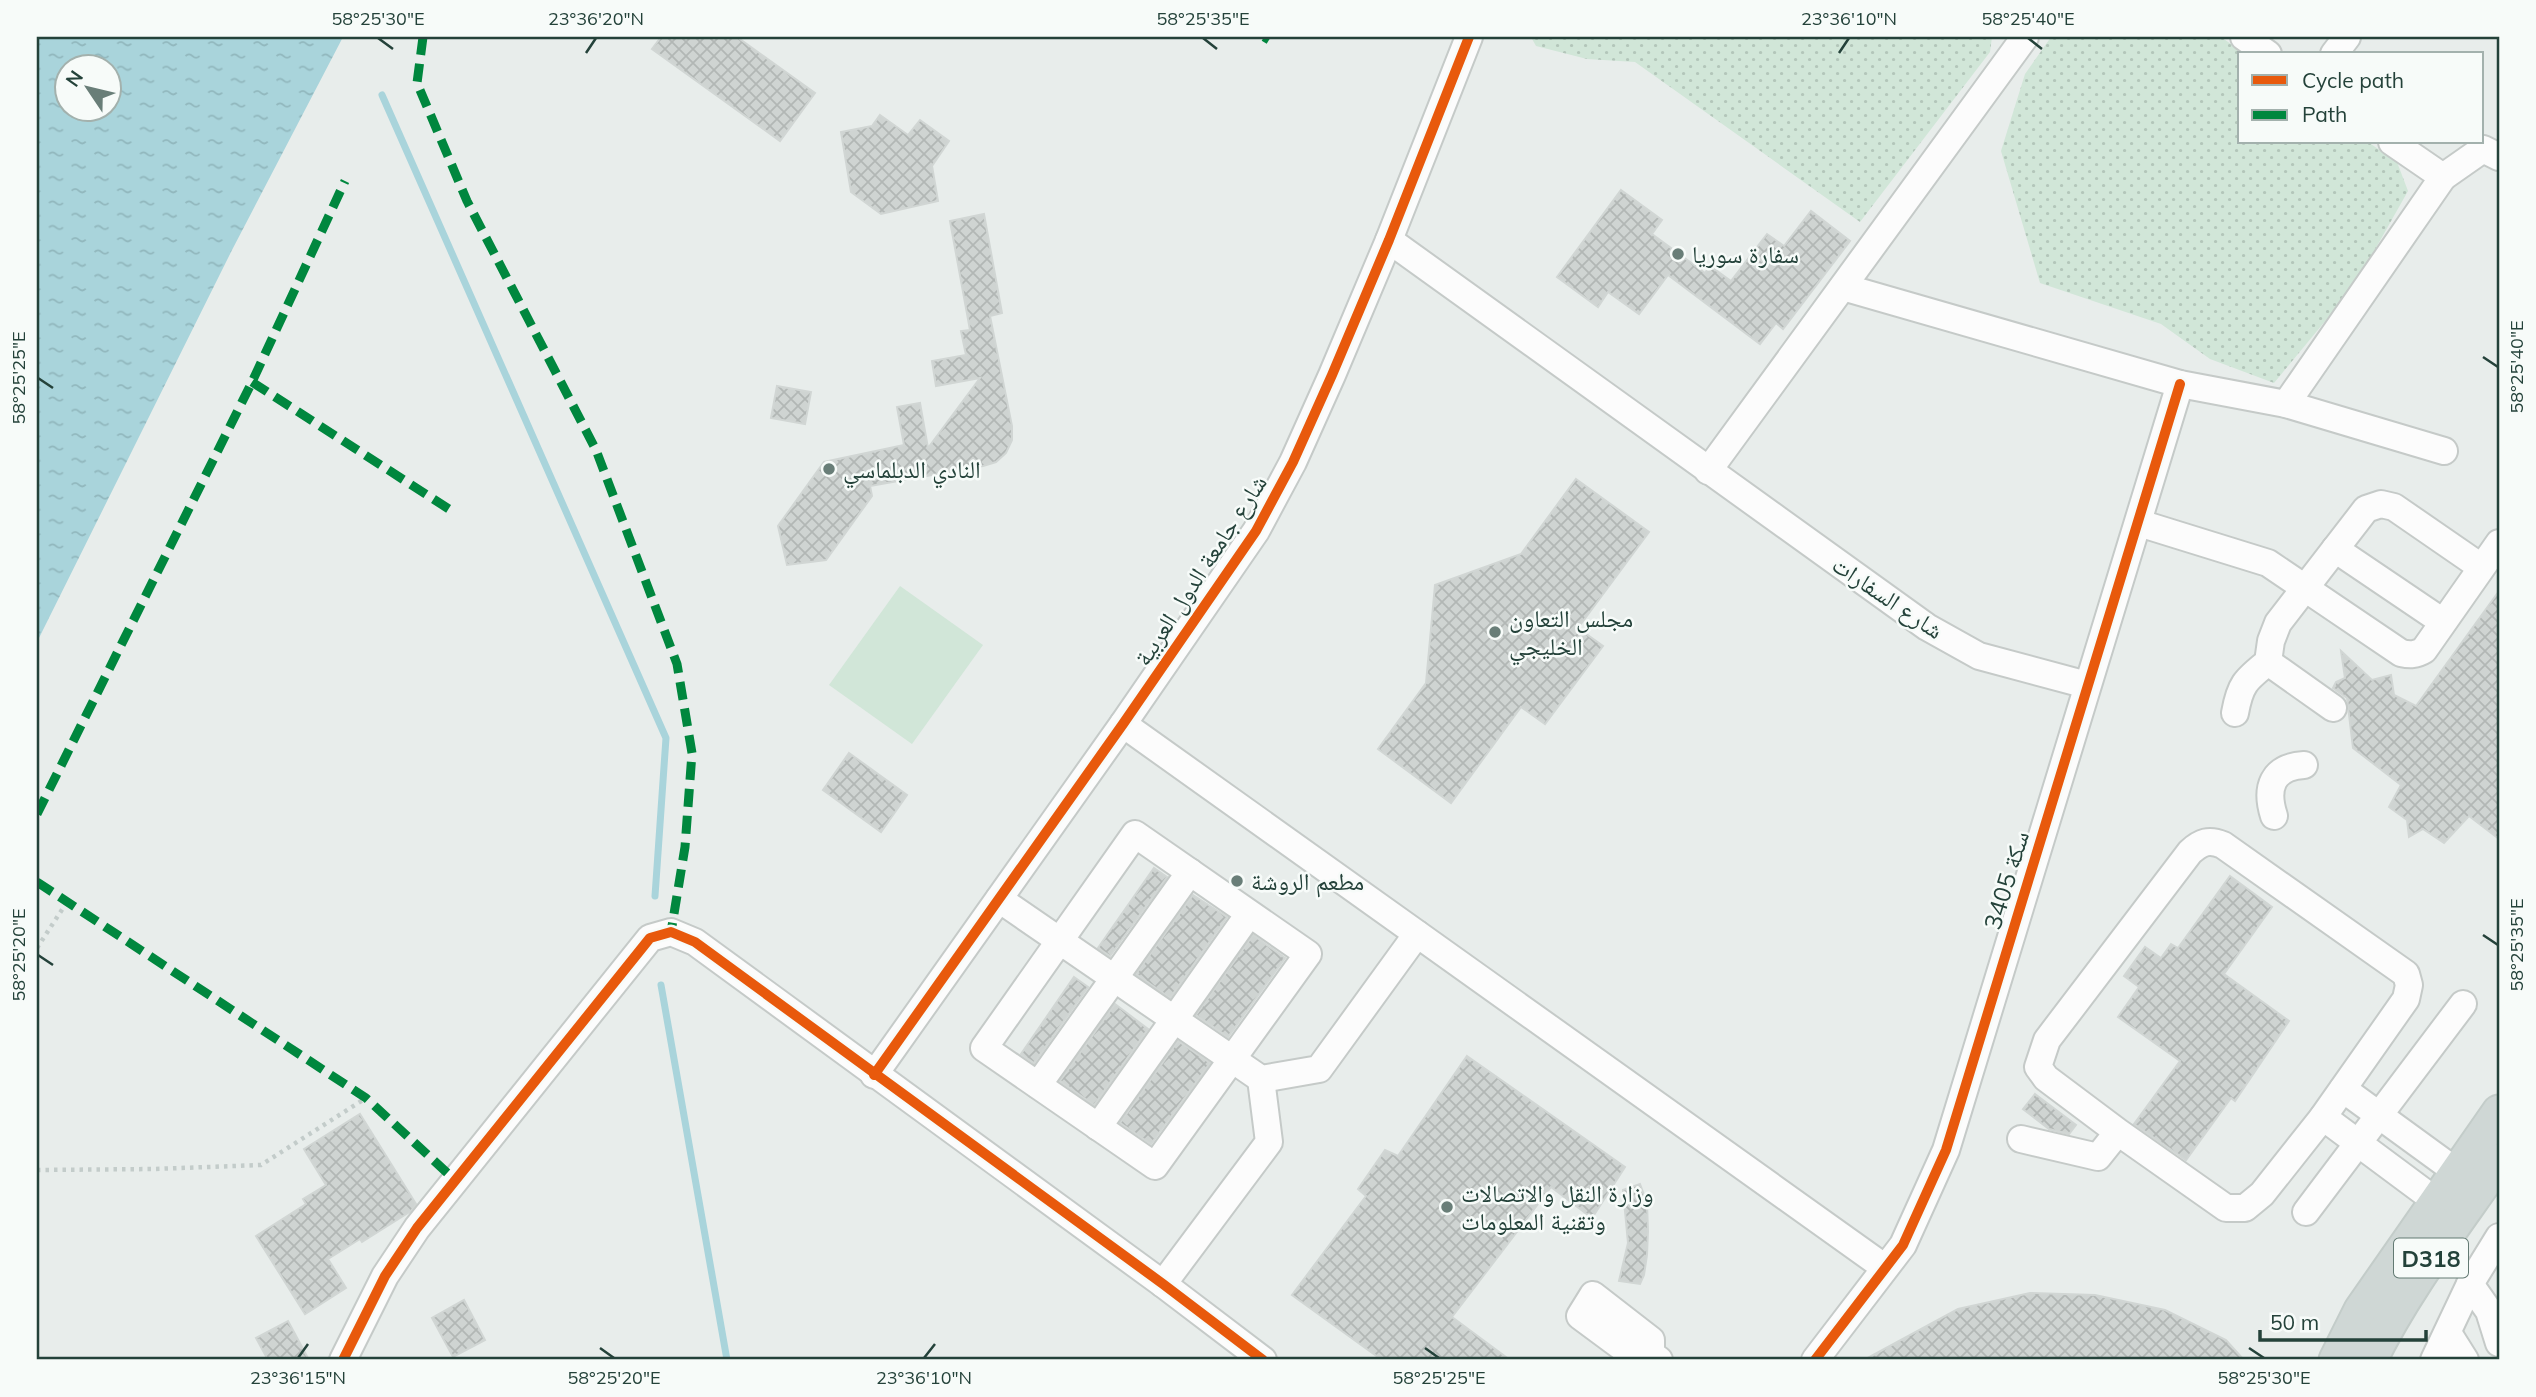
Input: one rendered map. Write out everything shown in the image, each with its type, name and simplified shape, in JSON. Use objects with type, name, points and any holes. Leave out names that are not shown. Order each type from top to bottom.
[{"type":"main road","name":"D318","points":[[2336,1360],[2361,1310],[2499,1112]]},
{"type":"main road","name":"D318","points":[[2370,1360],[2413,1284],[2499,1161]]},
{"type":"street","name":"شارع جامعة الدول العربية","points":[[874,1074],[1123,724],[1256,531],[1310,425],[1390,240],[1469,37]]},
{"type":"street","points":[[1708,471],[2025,37]]},
{"type":"street","points":[[2244,37],[2265,52]]},
{"type":"street","points":[[2336,52],[2347,37]]},
{"type":"street","points":[[2395,144],[2444,177]]},
{"type":"street","points":[[2286,404],[2444,177],[2483,149],[2499,157]]},
{"type":"street","name":"شارع السفارات","points":[[1390,240],[1708,471],[1938,633],[1979,656],[2087,685]]},
{"type":"street","points":[[1843,287],[2180,384],[2286,404],[2444,451]]},
{"type":"street","name":"سكة 3405","points":[[1815,1360],[1903,1245],[1946,1150],[2180,384]]},
{"type":"street","points":[[2235,713],[2239,691],[2252,675],[2268,662],[2271,641],[2278,622],[2366,509],[2381,504],[2394,507],[2481,566]]},
{"type":"street","points":[[2139,523],[2268,563],[2401,653],[2416,654],[2424,650],[2499,543]]},
{"type":"street","points":[[2334,549],[2443,622]]},
{"type":"street","points":[[2268,662],[2333,708]]},
{"type":"street","points":[[1123,724],[1884,1267]]},
{"type":"street","points":[[2274,816],[2270,804],[2274,779],[2280,771],[2291,766],[2304,765]]},
{"type":"street","points":[[1135,834],[1190,872],[1308,954],[1155,1166],[984,1048],[1135,834]]},
{"type":"street","points":[[2214,841],[2406,974],[2409,985],[2406,999],[2343,1089],[2262,1194],[2245,1208],[2227,1208],[2118,1132],[2046,1078],[2038,1067],[2047,1040],[2190,852],[2201,842],[2214,841]]},
{"type":"street","points":[[1038,1085],[1190,872]]},
{"type":"street","points":[[999,899],[1261,1079],[1318,1069],[1417,934]]},
{"type":"street","points":[[1098,1127],[1250,914]]},
{"type":"street","points":[[343,1360],[384,1276],[417,1228],[650,938],[671,932],[695,942],[1263,1360]]},
{"type":"street","points":[[2306,1212],[2463,1004]]},
{"type":"street","points":[[1163,1284],[1269,1142],[1261,1079]]},
{"type":"street","points":[[2343,1089],[2457,1172]]},
{"type":"street","points":[[2323,1117],[2436,1202]]},
{"type":"street","points":[[2021,1139],[2098,1157],[2118,1132]]},
{"type":"street","points":[[2434,1360],[2470,1284],[2499,1237]]},
{"type":"street","points":[[2470,1284],[2490,1311],[2499,1343]]},
{"type":"street","points":[[2448,1333],[2465,1360]]},
{"type":"path","points":[[37,948],[67,902]]},
{"type":"path","points":[[37,1170],[261,1165],[366,1098]]},
{"type":"green space","points":[[1531,37],[1992,37],[1990,52],[1860,222],[1635,62],[1587,59],[1536,46]]},
{"type":"green space","points":[[2051,37],[2221,37],[2242,52],[2238,52],[2238,144],[2371,144],[2397,162],[2408,191],[2355,285],[2274,383],[2210,359],[2161,324],[2040,283],[2001,151],[2025,74]]},
{"type":"green space","points":[[900,586],[983,645],[912,744],[829,685]]},
{"type":"water","points":[[37,37],[343,37],[232,250],[37,642]]},
{"type":"building","points":[[661,37],[737,37],[815,93],[780,141],[652,49]]},
{"type":"building","points":[[880,115],[908,135],[920,120],[949,141],[932,166],[938,201],[881,214],[851,192],[841,132],[872,126]]},
{"type":"building","points":[[1621,190],[1662,220],[1652,234],[1705,273],[1710,266],[1731,281],[1767,234],[1784,246],[1811,211],[1850,241],[1783,329],[1776,323],[1760,344],[1668,275],[1639,314],[1608,292],[1598,307],[1557,277]]},
{"type":"building","points":[[984,214],[1002,313],[990,316],[1012,426],[1012,440],[1006,453],[996,462],[983,466],[870,486],[872,496],[826,560],[787,565],[778,526],[824,462],[904,445],[897,407],[920,403],[928,448],[980,378],[936,386],[932,361],[966,355],[961,331],[970,330],[950,221]]},
{"type":"building","points":[[777,386],[811,392],[805,424],[771,418]]},
{"type":"building","points":[[1576,479],[1649,532],[1578,628],[1603,646],[1545,724],[1521,707],[1451,803],[1378,749],[1426,683],[1435,585],[1521,554]]},
{"type":"building","points":[[2499,591],[2499,839],[2469,816],[2444,843],[2423,829],[2409,837],[2407,820],[2389,807],[2401,785],[2353,748],[2347,698],[2333,688],[2336,682],[2345,678],[2341,651],[2372,680],[2391,675],[2394,695],[2416,706]]},
{"type":"building","points":[[849,753],[907,795],[881,832],[823,790]]},
{"type":"building","points":[[1154,868],[1167,877],[1110,956],[1098,948]]},
{"type":"building","points":[[2230,876],[2272,907],[2224,974],[2289,1021],[2235,1101],[2231,1098],[2186,1160],[2134,1124],[2180,1061],[2118,1017],[2139,987],[2124,976],[2145,947],[2161,958],[2171,944],[2178,948]]},
{"type":"building","points":[[1193,895],[1227,917],[1170,998],[1136,974]]},
{"type":"building","points":[[1253,935],[1285,958],[1228,1037],[1196,1015]]},
{"type":"building","points":[[1074,977],[1088,987],[1034,1063],[1021,1054]]},
{"type":"building","points":[[1115,1004],[1148,1029],[1094,1105],[1060,1081]]},
{"type":"building","points":[[1178,1041],[1210,1063],[1151,1144],[1120,1123]]},
{"type":"building","name":"وزارة النقل والاتصالات وتقنية المعلومات","points":[[1467,1056],[1625,1167],[1592,1218],[1551,1187],[1452,1317],[1510,1360],[1382,1360],[1292,1295],[1366,1196],[1358,1189],[1385,1150],[1398,1156]]},
{"type":"building","points":[[2035,1094],[2076,1125],[2069,1134],[2049,1129],[2023,1109]]},
{"type":"building","points":[[360,1114],[416,1204],[411,1211],[362,1242],[360,1239],[328,1259],[346,1288],[305,1314],[256,1236],[306,1204],[303,1199],[326,1185],[304,1149]]},
{"type":"building","points":[[1640,1184],[1647,1203],[1648,1231],[1644,1275],[1640,1284],[1619,1281],[1628,1243],[1623,1190]]},
{"type":"building","points":[[2030,1293],[2095,1295],[2165,1310],[2226,1340],[2244,1360],[1864,1360],[1958,1309]]},
{"type":"building","points":[[464,1300],[485,1340],[453,1357],[432,1318]]},
{"type":"building","points":[[288,1321],[309,1360],[268,1360],[256,1338]]},
{"type":"waterway","points":[[382,95],[666,738],[655,896]]},
{"type":"waterway","points":[[661,985],[727,1360]]},
{"type":"marked path","points":[[423,37],[417,83],[467,201],[596,450],[677,664],[692,753],[685,847],[671,932]]},
{"type":"marked path","points":[[1264,37],[1269,40]]},
{"type":"marked path","points":[[37,814],[252,382],[345,181]]},
{"type":"marked path","points":[[252,382],[455,513]]},
{"type":"marked path","points":[[37,882],[366,1098],[456,1181]]},
{"type":"cycle path","points":[[874,1075],[1256,531],[1293,462],[1332,375],[1389,240],[1469,37]]},
{"type":"cycle path","points":[[1815,1360],[1903,1245],[1946,1150],[2180,384]]},
{"type":"cycle path","points":[[343,1360],[385,1276],[417,1228],[650,938],[671,932],[695,942],[1263,1360]]},
{"type":"place","name":"سفارة سوريا","points":[[1678,254]]},
{"type":"place","name":"النادي الدبلماسي","points":[[829,469]]},
{"type":"place","name":"مجلس التعاون الخليجي","points":[[1495,632]]},
{"type":"place","name":"مطعم الروشة","points":[[1237,881]]},
{"type":"place","name":"وزارة النقل والاتصالات وتقنية المعلومات","points":[[1447,1207]]}]
